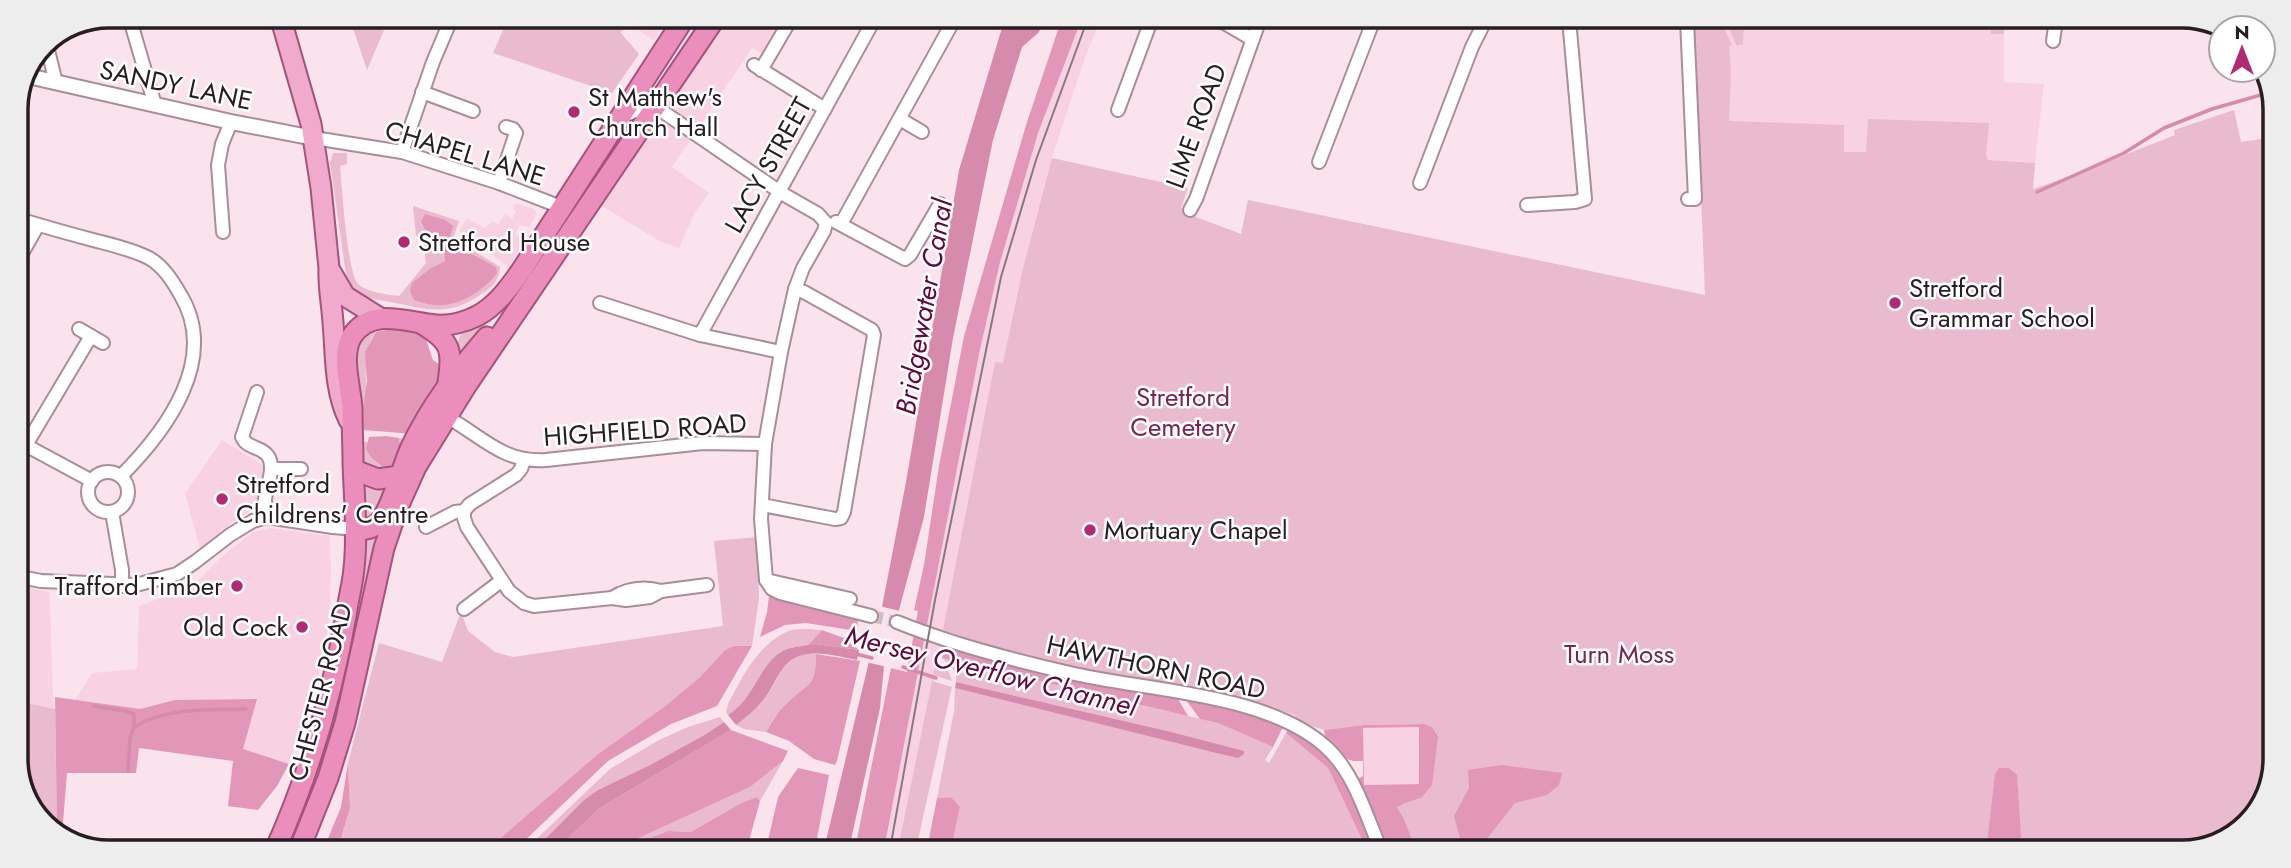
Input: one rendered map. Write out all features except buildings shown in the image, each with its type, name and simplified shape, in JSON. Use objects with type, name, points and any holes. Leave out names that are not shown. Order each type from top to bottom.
[{"type":"highway","name":"CHESTER ROAD","points":[[279,840],[327,710],[339,660],[354,571],[356,528],[349,342],[361,326],[380,318],[438,325],[457,323],[476,317],[494,304],[511,285],[678,28]]},
{"type":"highway","name":"CHESTER ROAD","points":[[303,840],[328,778],[345,723],[384,548],[416,467],[466,386],[709,28]]},
{"type":"highway","name":"CHESTER ROAD","points":[[384,548],[386,513],[415,439],[448,383],[487,337],[520,309]]},
{"type":"highway","name":"CHESTER ROAD","points":[[419,323],[437,333],[448,346],[452,360],[448,383]]},
{"type":"highway","points":[[354,470],[378,479],[399,476]]},
{"type":"highway","points":[[356,528],[370,529],[379,523],[386,513]]},
{"type":"main road","points":[[284,28],[314,138],[329,268],[334,360],[343,409],[351,424]]},
{"type":"main road","points":[[329,268],[345,296],[380,318]]},
{"type":"street","points":[[133,28],[155,105]]},
{"type":"street","points":[[402,152],[448,28]]},
{"type":"street","points":[[785,28],[758,68],[825,109]]},
{"type":"street","name":"LACY STREET","points":[[700,335],[870,28]]},
{"type":"street","points":[[841,224],[950,28]]},
{"type":"street","points":[[1118,110],[1148,28]]},
{"type":"street","points":[[1233,28],[1252,39]]},
{"type":"street","name":"LIME ROAD","points":[[1190,210],[1256,28]]},
{"type":"street","points":[[1318,162],[1370,28]]},
{"type":"street","points":[[1420,183],[1482,28]]},
{"type":"street","points":[[1527,205],[1585,199],[1570,28]]},
{"type":"street","points":[[1687,28],[1695,199],[1688,199]]},
{"type":"street","points":[[2053,41],[2055,28]]},
{"type":"street","points":[[49,55],[56,83]]},
{"type":"street","name":"SANDY LANE","points":[[34,78],[314,138]]},
{"type":"street","points":[[422,92],[473,111]]},
{"type":"street","points":[[621,118],[644,107],[656,107],[779,191],[818,214],[825,223],[824,232],[803,268],[795,289],[765,444],[762,505],[769,585]]},
{"type":"street","points":[[900,119],[922,132]]},
{"type":"street","points":[[223,232],[218,165],[222,144],[231,122]]},
{"type":"street","points":[[499,183],[516,134],[513,129],[506,127]]},
{"type":"street","name":"CHAPEL LANE","points":[[314,138],[402,152],[499,183],[561,207]]},
{"type":"street","points":[[825,223],[841,224],[905,259],[940,204]]},
{"type":"street","points":[[28,222],[124,248],[149,258],[162,268],[186,303],[193,328],[194,349],[184,393],[172,414],[121,476]]},
{"type":"street","points":[[28,243],[38,225]]},
{"type":"street","points":[[762,505],[841,518],[871,356],[874,335],[872,330],[795,289]]},
{"type":"street","points":[[600,303],[700,335],[781,352]]},
{"type":"street","points":[[79,329],[103,343]]},
{"type":"street","points":[[28,431],[91,336]]},
{"type":"street","points":[[257,392],[242,437],[246,444],[269,458],[271,469],[265,502],[267,517]]},
{"type":"street","points":[[447,417],[504,453],[524,460]]},
{"type":"street","name":"HIGHFIELD ROAD","points":[[426,527],[455,512],[464,511],[473,502],[516,475],[524,460],[703,443],[765,444]]},
{"type":"street","points":[[28,446],[92,481]]},
{"type":"street","points":[[271,469],[301,469]]},
{"type":"street","points":[[106,472],[121,476],[129,490],[124,505],[112,512],[102,512],[94,507],[89,500],[88,490],[92,481],[106,472]]},
{"type":"street","points":[[464,511],[465,522],[501,581],[524,603],[534,606],[612,598],[626,600],[650,597],[661,591],[707,585]]},
{"type":"street","points":[[112,512],[119,547],[122,586]]},
{"type":"street","points":[[28,578],[136,585],[177,574],[244,525],[267,517],[356,528]]},
{"type":"street","points":[[464,609],[501,581]]},
{"type":"street","points":[[769,585],[850,599]]},
{"type":"street","points":[[769,585],[805,600],[871,616]]},
{"type":"street","name":"HAWTHORN ROAD","points":[[897,622],[913,629],[1071,674],[1231,704],[1288,723],[1315,738],[1345,768],[1377,840]]},
{"type":"shaded area","points":[[636,28],[660,28],[654,41]]},
{"type":"shaded area","points":[[715,28],[777,28],[763,54],[752,48],[672,167],[709,193],[695,212],[679,248],[661,242],[597,203]]},
{"type":"shaded area","points":[[1002,28],[1042,28],[1022,47],[993,140],[953,338],[924,517],[884,666],[880,708],[851,840],[826,840],[882,607],[959,170]]},
{"type":"shaded area","points":[[1059,28],[1078,28],[1038,133],[1000,262],[979,354],[886,840],[857,840],[891,668],[907,672],[918,611],[914,610],[964,336],[1027,122]]},
{"type":"shaded area","points":[[1076,28],[1097,28],[1052,158],[1022,272],[1003,364],[995,362],[904,840],[871,840],[907,671],[965,364],[1018,184]]},
{"type":"shaded area","points":[[1695,28],[2004,28],[2004,82],[2044,84],[2032,189],[1729,347]]},
{"type":"shaded area","points":[[515,203],[534,209],[537,214],[529,227],[520,225],[515,234],[524,240],[509,267],[459,232],[467,218],[484,228],[492,222],[498,224],[505,214],[512,219],[516,211],[513,209]]},
{"type":"shaded area","points":[[425,214],[445,220],[453,226],[450,237],[460,247],[496,267],[497,273],[492,279],[462,300],[444,305],[430,304],[414,300],[410,291],[412,283],[445,261],[444,251],[432,245],[421,222]]},
{"type":"shaded area","points":[[397,328],[423,335],[433,360],[446,369],[413,434],[360,429],[367,381],[365,352],[376,332]]},
{"type":"shaded area","points":[[369,437],[399,438],[402,456],[393,468],[385,469],[366,449]]},
{"type":"shaded area","name":"Stretford Childrens' Centre","points":[[222,440],[266,467],[265,481],[254,486],[260,504],[200,549],[185,493]]},
{"type":"shaded area","points":[[270,528],[330,536],[329,622],[319,675],[289,764],[243,749],[256,699],[175,700],[140,709],[75,700],[92,673],[137,669],[139,606],[193,586],[220,558],[253,532]]},
{"type":"shaded area","points":[[28,588],[49,592],[57,821],[34,790],[28,764]]},
{"type":"shaded area","points":[[769,596],[858,619],[857,631],[806,623],[785,625],[760,637]]},
{"type":"shaded area","points":[[822,630],[844,638],[859,650],[816,644],[807,646]]},
{"type":"shaded area","points":[[816,644],[859,650],[857,660],[814,654],[793,659],[783,669],[760,704],[736,725],[728,715],[745,700],[775,656],[791,648]]},
{"type":"shaded area","points":[[734,646],[752,646],[717,706],[671,724],[608,761],[525,840],[498,840],[598,754],[664,707],[700,677],[725,650]]},
{"type":"shaded area","points":[[945,646],[1084,682],[1178,699],[1188,716],[942,658]]},
{"type":"shaded area","points":[[816,654],[860,661],[835,765],[814,759],[789,741],[766,732],[783,707],[809,684],[816,665]]},
{"type":"shaded area","points":[[956,682],[1163,730],[1244,751],[1244,754],[1238,758],[955,688]]},
{"type":"shaded area","points":[[55,697],[140,709],[175,700],[257,699],[243,749],[289,764],[277,786],[258,810],[228,806],[233,761],[139,748],[136,773],[67,773],[63,825],[57,821]]},
{"type":"shaded area","points":[[1186,700],[1236,710],[1283,727],[1273,747],[1218,723],[1200,719]]},
{"type":"shaded area","points":[[724,722],[731,730],[600,808],[566,840],[544,840],[584,800],[598,790]]},
{"type":"shaded area","points":[[1424,724],[1432,727],[1438,737],[1432,785],[1421,798],[1397,808],[1412,840],[1381,840],[1356,785],[1358,779],[1363,776],[1363,761],[1344,758],[1325,736],[1324,730],[1364,725]],"holes":[[[1419,727],[1419,784],[1364,785],[1363,728]]]},
{"type":"shaded area","points":[[1419,727],[1420,784],[1363,785],[1362,728]]},
{"type":"shaded area","points":[[1289,728],[1304,737],[1333,765],[1350,792],[1372,840],[1362,840],[1328,768],[1286,733]]},
{"type":"shaded area","points":[[731,730],[788,751],[783,761],[750,787],[634,840],[566,840],[600,808]]},
{"type":"shaded area","points":[[348,763],[350,808],[340,840],[327,840],[341,807]]},
{"type":"shaded area","points":[[1502,765],[1562,773],[1559,785],[1547,795],[1515,803],[1486,840],[1462,840],[1454,816],[1469,788],[1468,770]]},
{"type":"shaded area","points":[[798,768],[829,775],[817,840],[768,840],[778,797]]},
{"type":"shaded area","points":[[1999,768],[2009,768],[2017,775],[2021,840],[1987,840],[1995,774]]},
{"type":"shaded area","points":[[757,797],[760,801],[749,840],[645,840],[668,831],[691,832],[741,803]]},
{"type":"shaded area","points":[[951,797],[960,807],[953,840],[929,840],[937,798]]},
{"type":"green space","points":[[353,28],[385,28],[367,70]]},
{"type":"green space","points":[[504,28],[627,28],[620,32],[639,54],[612,93],[493,53]]},
{"type":"green space","points":[[1694,28],[1724,28],[1732,46],[1729,45],[1729,121],[1844,125],[1844,152],[1866,152],[1868,119],[1989,123],[1986,155],[1988,160],[2035,163],[2033,189],[2175,135],[2174,130],[2234,110],[2241,142],[2263,139],[2263,759],[2255,795],[2239,816],[2218,832],[2182,840],[1395,840],[1391,813],[1403,804],[1421,798],[1424,724],[1364,725],[1324,730],[1303,723],[1294,715],[1273,707],[1165,683],[1072,668],[943,630],[995,362],[1003,363],[1022,272],[1052,158],[1188,188],[1181,208],[1195,211],[1196,217],[1241,234],[1248,200],[1705,295]]},
{"type":"green space","points":[[1729,28],[1744,28],[1743,44],[1737,46]]},
{"type":"green space","points":[[1991,28],[2004,28],[2004,34],[1991,34]]},
{"type":"green space","points":[[333,153],[347,153],[347,164],[340,166],[346,228],[354,276],[362,287],[399,296],[426,263],[423,237],[416,236],[413,206],[459,221],[453,238],[500,267],[495,282],[471,301],[438,310],[377,300],[359,294],[351,286],[346,274],[330,163]],"holes":[[[421,223],[477,256],[496,267],[431,268],[445,261],[444,251],[432,244]]]},
{"type":"green space","points":[[486,324],[487,328],[462,359],[458,342],[461,334]]},
{"type":"green space","points":[[376,332],[367,355],[366,391],[360,429],[353,362],[361,339]]},
{"type":"green space","points":[[399,438],[409,439],[396,468],[384,472],[366,463],[360,442],[402,448]]},
{"type":"green space","points":[[362,481],[389,486],[377,519],[365,525]]},
{"type":"green space","points":[[377,534],[347,671],[353,642],[364,536]]},
{"type":"green space","points":[[757,537],[759,599],[752,646],[734,646],[725,650],[700,677],[664,707],[598,754],[498,840],[340,840],[350,808],[348,763],[379,643],[442,662],[461,612],[468,631],[495,652],[513,657],[723,626],[714,541]]},
{"type":"green space","points":[[822,630],[807,646],[793,647],[774,657],[740,708],[728,715],[728,704],[745,673],[767,645],[786,632]]},
{"type":"green space","points":[[804,654],[816,654],[812,679],[783,707],[766,732],[736,725],[765,699],[785,666]]},
{"type":"green space","points":[[942,658],[1218,723],[1273,747],[1265,760],[1269,763],[1286,733],[1328,768],[1362,840],[953,840],[960,807],[951,797],[937,798],[954,711],[955,688],[1208,751],[1163,730],[956,682],[950,666]]},
{"type":"green space","points":[[937,660],[947,668],[952,681],[933,675]]},
{"type":"green space","points":[[932,681],[952,687],[918,840],[900,840]]},
{"type":"green space","points":[[28,703],[55,709],[57,821],[34,790],[28,764]]},
{"type":"green space","points":[[340,703],[327,757],[296,840],[292,840],[312,790]]},
{"type":"green space","points":[[720,717],[724,722],[652,764],[598,790],[584,800],[544,840],[535,840],[610,769],[659,740]]},
{"type":"green space","points":[[783,761],[760,801],[757,797],[741,803],[691,832],[668,831],[645,840],[634,840],[750,787]]},
{"type":"pier","points":[[879,606],[900,611],[887,667],[866,662]]},
{"type":"waterway","points":[[2037,192],[2124,153],[2164,128],[2212,109],[2261,95]]},
{"type":"waterway","name":"Mersey Overflow Channel","points":[[856,654],[872,658]]},
{"type":"waterway","name":"Mersey Overflow Channel","points":[[903,667],[936,678]]},
{"type":"waterway","points":[[93,706],[134,714],[134,726]]},
{"type":"waterway","points":[[128,771],[130,738],[134,727],[174,713],[246,709]]},
{"type":"tunnel","points":[[871,616],[897,622]]},
{"type":"tram line","points":[[892,840],[935,600],[1001,277],[1036,160],[1084,28]]},
{"type":"place","name":"St Matthew's Church Hall","points":[[574,112]]},
{"type":"place","name":"Stretford House","points":[[404,242]]},
{"type":"place","name":"Stretford Grammar School","points":[[1895,303]]},
{"type":"place","name":"Stretford Childrens' Centre","points":[[222,499]]},
{"type":"place","name":"Mortuary Chapel","points":[[1090,530]]},
{"type":"place","name":"Trafford Timber","points":[[237,586]]},
{"type":"place","name":"Old Cock","points":[[302,627]]},
{"type":"water label","name":"Bridgewater Canal","points":[[924,307]]},
{"type":"park label","name":"Stretford Cemetery","points":[[1183,412]]},
{"type":"park label","name":"Turn Moss","points":[[1619,654]]}]
